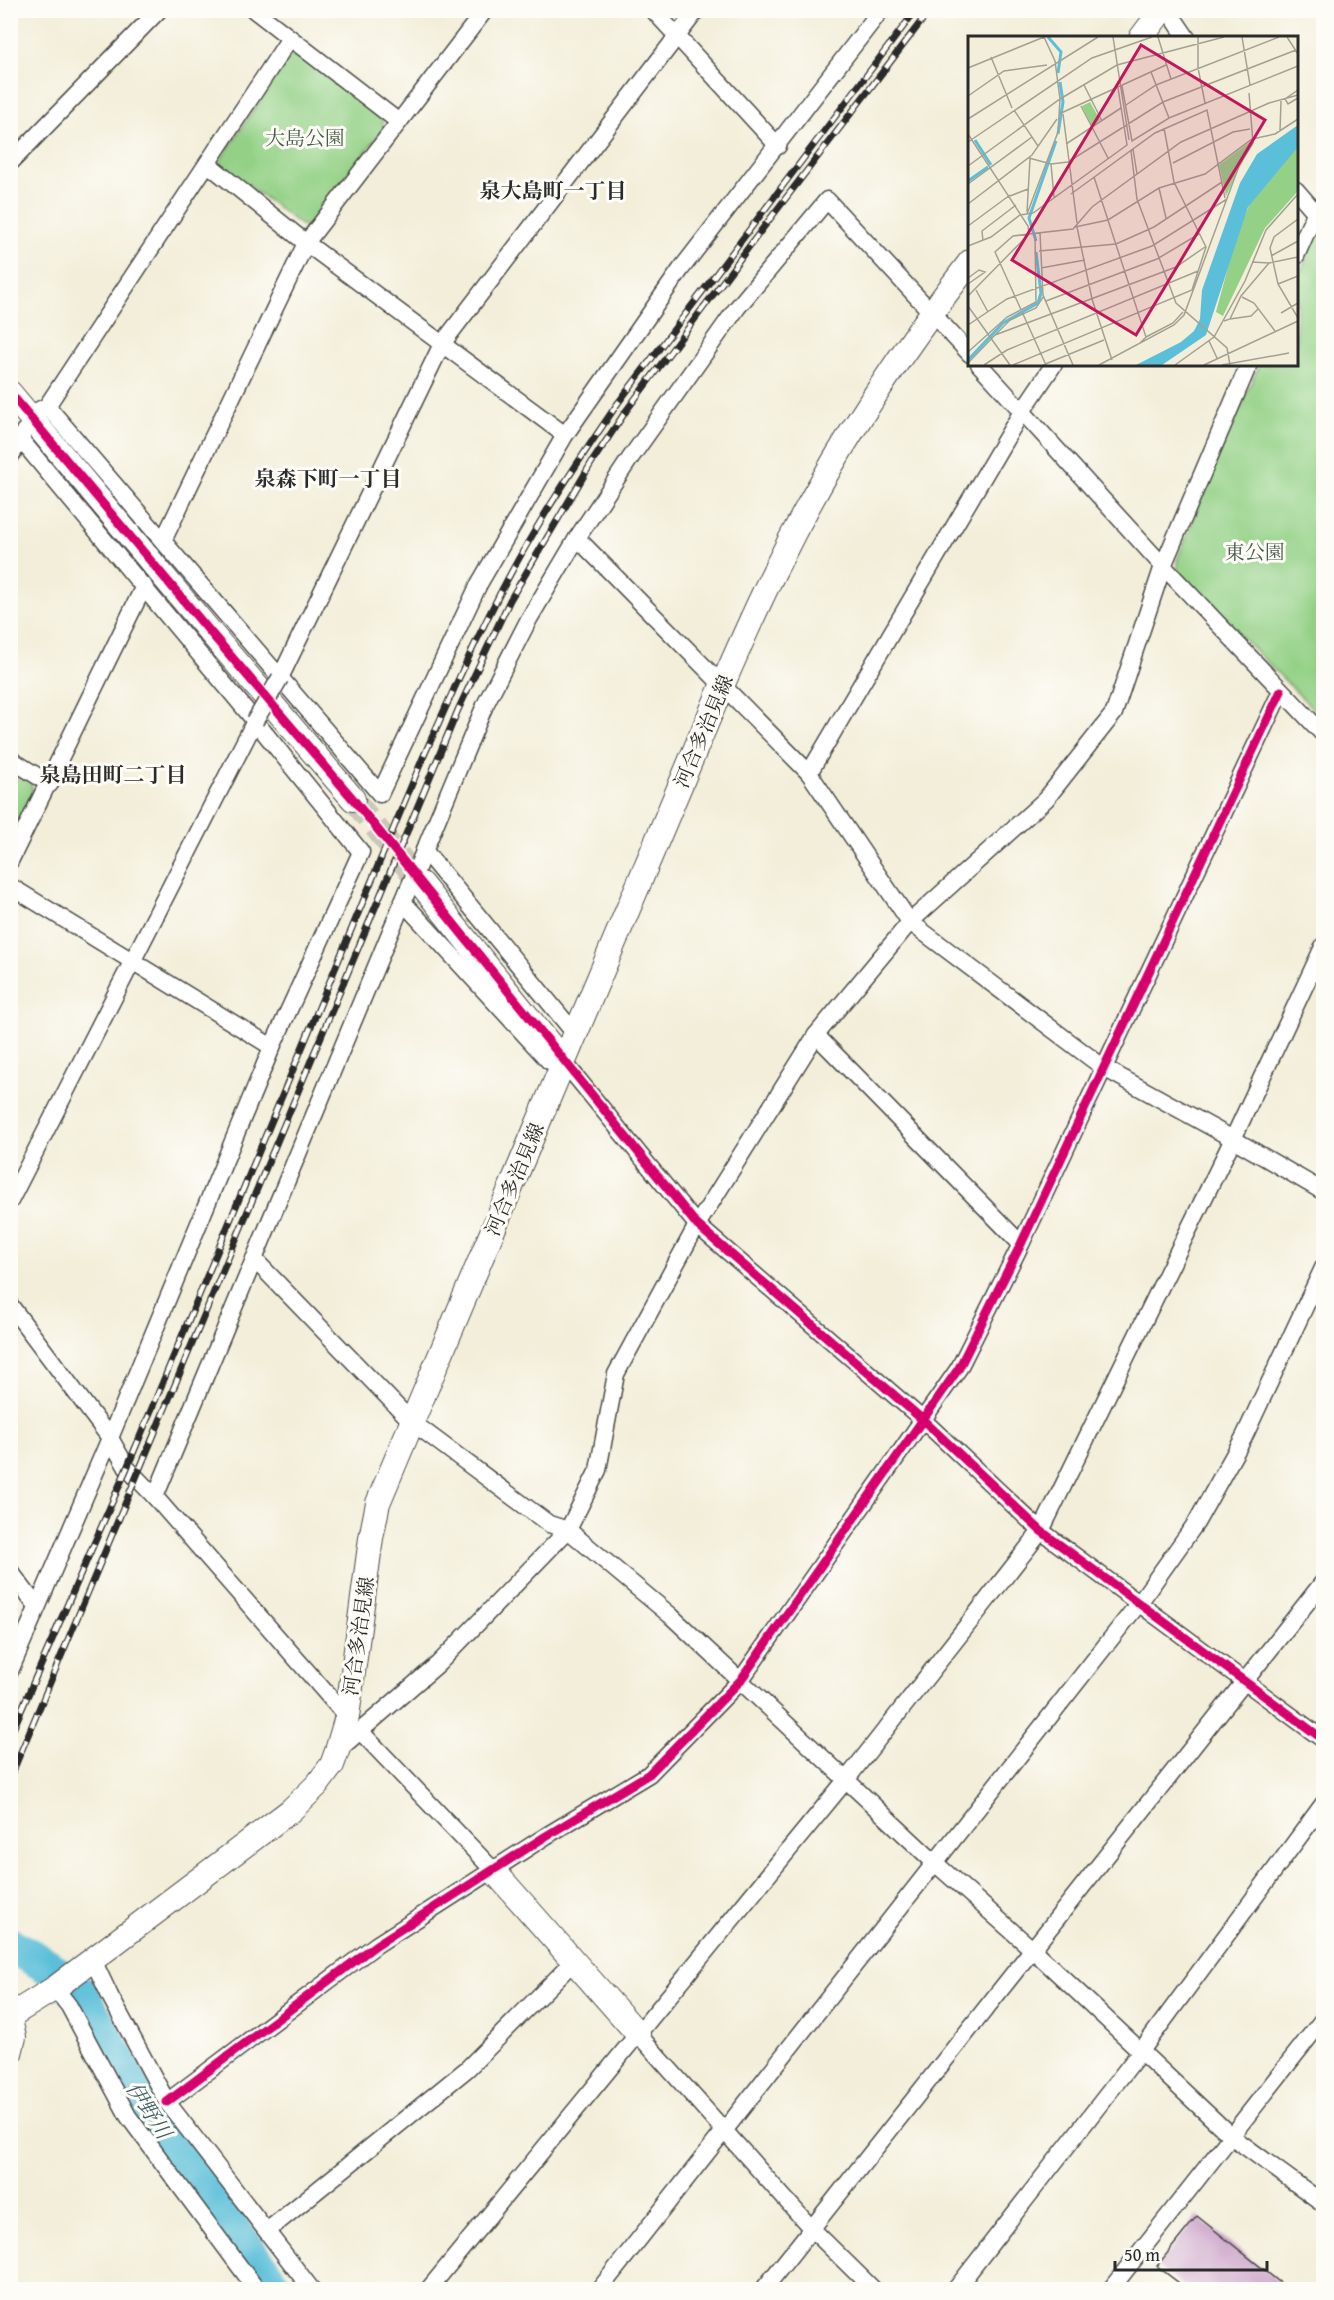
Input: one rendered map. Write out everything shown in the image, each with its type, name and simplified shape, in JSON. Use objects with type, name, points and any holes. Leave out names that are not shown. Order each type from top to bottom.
[{"type":"main road","points":[[1142,36],[1162,10]]},
{"type":"main road","name":"河合多治見線","points":[[10,2053],[14,2037],[10,2018],[86,1965],[290,1810],[317,1785],[332,1765],[337,1751],[354,1725],[371,1538],[378,1503],[412,1422],[722,686],[776,568],[866,410],[968,263]]},
{"type":"main road","points":[[10,393],[38,410],[211,633],[353,798]]},
{"type":"main road","points":[[421,884],[562,1067]]},
{"type":"main road","points":[[494,1871],[638,2034]]},
{"type":"street","points":[[10,163],[159,10]]},
{"type":"street","points":[[254,10],[399,122]]},
{"type":"street","points":[[163,541],[306,243],[485,10]]},
{"type":"street","points":[[653,10],[778,146]]},
{"type":"street","points":[[10,1201],[255,721],[280,678],[442,344],[698,10]]},
{"type":"street","points":[[38,410],[163,541],[381,794],[479,584],[565,435],[681,269],[881,10]]},
{"type":"street","points":[[1168,10],[1186,36]]},
{"type":"street","points":[[10,457],[38,410],[208,164],[290,38]]},
{"type":"street","points":[[208,164],[306,243],[565,435]]},
{"type":"street","points":[[1298,192],[1321,213],[1298,253]]},
{"type":"street","points":[[155,1497],[485,705],[529,619],[577,538],[737,308],[827,200],[968,353]]},
{"type":"street","points":[[981,366],[1021,413],[1323,735]]},
{"type":"street","points":[[809,773],[1021,413],[1053,366]]},
{"type":"street","points":[[354,1725],[438,1664],[568,1530],[598,1470],[616,1374],[697,1225],[816,1035],[910,922],[1046,799],[1114,713],[1163,566],[1248,366]]},
{"type":"street","points":[[10,1671],[110,1438],[272,1047],[361,852],[144,586],[21,440]]},
{"type":"street","points":[[577,538],[809,773],[910,922],[1104,1068],[1323,1192]]},
{"type":"street","points":[[10,861],[50,784],[144,586]]},
{"type":"street","points":[[167,2102],[376,1945],[546,1836],[649,1774],[740,1681],[959,1368],[1021,1245],[1281,691]]},
{"type":"street","points":[[10,759],[50,784]]},
{"type":"street","points":[[424,850],[576,1035]]},
{"type":"street","points":[[10,886],[272,1047]]},
{"type":"street","points":[[403,902],[562,1067],[697,1225],[923,1420],[1041,1531],[1323,1740]]},
{"type":"street","points":[[428,2289],[846,1780],[1041,1531],[1233,1139],[1323,945]]},
{"type":"street","points":[[816,1035],[1021,1245]]},
{"type":"street","points":[[254,1259],[412,1422],[549,1524],[568,1530],[670,1616],[935,1863],[1032,1949],[1231,2136],[1323,2204]]},
{"type":"street","points":[[599,2289],[1139,1603],[1196,1523],[1244,1437],[1323,1266]]},
{"type":"street","points":[[10,1305],[110,1438],[127,1468],[354,1725],[494,1871]]},
{"type":"street","points":[[10,1571],[37,1607]]},
{"type":"street","points":[[763,2289],[1323,1581]]},
{"type":"street","points":[[955,2289],[1141,2051],[1323,1803]]},
{"type":"street","points":[[267,2231],[467,2069],[574,1961]]},
{"type":"street","points":[[86,1965],[110,1996],[167,2102],[312,2289]]},
{"type":"street","points":[[55,1988],[69,2007],[128,2116],[257,2289]]},
{"type":"street","points":[[1110,2289],[1323,2018]]},
{"type":"street","points":[[638,2034],[811,2228],[874,2289]]},
{"type":"green space","name":"大島公園","points":[[299,54],[382,119],[384,128],[311,224],[302,226],[224,167],[220,161],[289,56]]},
{"type":"green space","name":"東公園","points":[[1317,233],[1324,239],[1323,719],[1178,573],[1177,560],[1216,462],[1259,366],[1298,366],[1298,278]]},
{"type":"green space","points":[[11,769],[31,781],[33,792],[11,839]]},
{"type":"building","points":[[1197,2216],[1288,2289],[1187,2289],[1157,2266]]},
{"type":"waterway","name":"伊野川","points":[[10,1945],[46,1965],[82,1995],[143,2104],[277,2290]]},
{"type":"tunnel","points":[[353,799],[421,884]]},
{"type":"railway","points":[[10,1736],[127,1468],[422,760],[502,589],[553,501],[618,403],[916,10]]},
{"type":"railway","points":[[10,1778],[458,710],[510,600],[592,462],[626,411],[930,10]]},
{"type":"cycle path","points":[[10,393],[353,799],[697,1225],[923,1420],[1041,1531],[1324,1740]]},
{"type":"cycle path","points":[[167,2102],[376,1945],[546,1836],[649,1774],[740,1681],[959,1368],[1021,1244],[1281,691]]},
{"type":"district","name":"泉大島町一丁目","points":[[553,190]]},
{"type":"district","name":"泉森下町一丁目","points":[[328,478]]},
{"type":"district","name":"泉島田町二丁目","points":[[113,774]]}]
